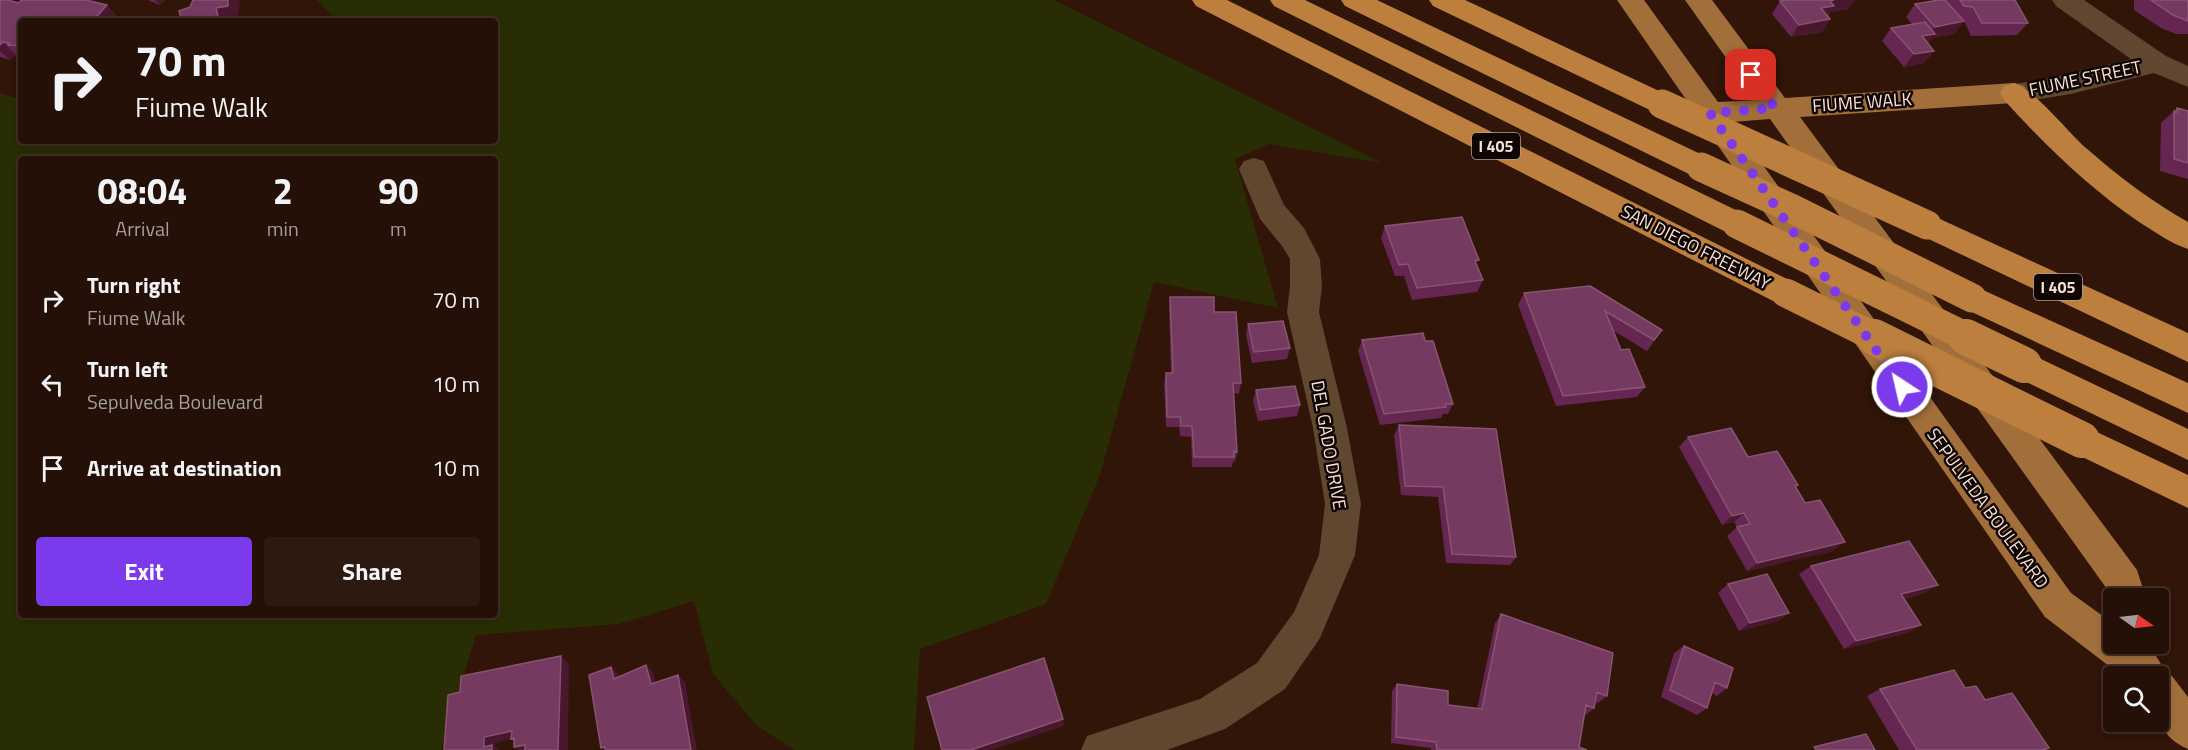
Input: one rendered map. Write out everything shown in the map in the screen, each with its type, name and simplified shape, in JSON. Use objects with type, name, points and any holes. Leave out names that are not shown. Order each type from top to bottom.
[{"type":"highway","name":"SAN DIEGO FREEWAY","points":[[1205,0],[1786,293],[2188,492]]},
{"type":"highway","points":[[1283,0],[2188,445]]},
{"type":"highway","points":[[1354,0],[1701,167],[1793,208],[1972,297],[2188,399]]},
{"type":"highway","name":"I 405","points":[[1442,0],[1662,105],[1927,225],[2188,348]]},
{"type":"highway","points":[[2014,93],[2091,170],[2159,221],[2188,237]]},
{"type":"main road","name":"SEPULVEDA BOULEVARD","points":[[1630,0],[2058,605],[2143,666]]},
{"type":"main road","points":[[1698,0],[2124,582],[2126,588]]},
{"type":"main road","name":"FIUME WALK","points":[[1710,113],[2014,93]]},
{"type":"main road","name":"SEPULVEDA BOULEVARD","points":[[2169,701],[2188,729]]},
{"type":"street","points":[[2066,0],[2157,63],[2188,77]]},
{"type":"street","name":"FIUME STREET","points":[[2014,93],[2071,84],[2157,63]]},
{"type":"street","name":"DEL GADO DRIVE","points":[[1101,750],[1134,742],[1211,715],[1271,676],[1307,625],[1337,555],[1343,504],[1330,428],[1303,312],[1306,286],[1305,259],[1293,237],[1271,211],[1254,169]]},
{"type":"green space","points":[[317,0],[1054,0],[1382,163],[1269,144],[1235,159],[1278,308],[1154,282],[1100,475],[1046,604],[920,649],[914,750],[795,750],[757,726],[713,674],[694,601],[619,624],[476,635],[441,750],[0,750],[0,93],[18,99],[18,144],[498,144],[498,18],[334,18]]},
{"type":"building","points":[[0,0],[18,3],[22,0],[86,0],[107,5],[96,18],[18,18],[18,46],[3,42],[0,45]]},
{"type":"building","points":[[193,0],[228,0],[228,6],[216,8],[218,18],[181,18],[179,11],[190,7]]},
{"type":"building","points":[[1834,0],[1830,1],[1834,6],[1821,8],[1830,19],[1799,25],[1780,1]]},
{"type":"building","points":[[1945,0],[1964,21],[1935,27],[1915,4]]},
{"type":"building","points":[[1960,0],[2015,0],[2028,23],[1982,23],[1973,7],[1964,6]]},
{"type":"building","points":[[2151,0],[2188,0],[2188,21],[2173,15]]},
{"type":"building","points":[[1925,22],[1935,34],[1922,36],[1934,51],[1914,54],[1891,28]]},
{"type":"building","points":[[2177,108],[2188,111],[2188,163],[2174,159],[2174,111],[2177,112]]},
{"type":"building","points":[[1462,217],[1479,260],[1475,261],[1483,280],[1417,288],[1408,264],[1399,265],[1385,226]]},
{"type":"building","points":[[1590,286],[1662,330],[1654,340],[1605,311],[1621,350],[1629,349],[1645,387],[1563,396],[1524,293]]},
{"type":"building","points":[[1170,297],[1214,297],[1214,312],[1236,312],[1241,383],[1233,383],[1237,452],[1234,451],[1234,457],[1194,457],[1192,426],[1181,426],[1180,417],[1167,417],[1166,373],[1173,373]]},
{"type":"building","points":[[1283,321],[1290,348],[1254,352],[1248,324]]},
{"type":"building","points":[[1423,333],[1425,341],[1433,341],[1453,404],[1445,404],[1446,407],[1384,414],[1362,340]]},
{"type":"building","points":[[1295,386],[1300,405],[1260,410],[1256,390]]},
{"type":"building","points":[[1399,425],[1496,429],[1516,557],[1452,554],[1443,487],[1405,486]]},
{"type":"building","points":[[1731,428],[1748,457],[1777,451],[1798,485],[1795,486],[1805,503],[1820,500],[1845,542],[1757,563],[1737,527],[1750,524],[1744,513],[1732,516],[1688,437]]},
{"type":"building","points":[[1909,541],[1938,585],[1901,594],[1921,625],[1856,641],[1811,566]]},
{"type":"building","points":[[1767,574],[1789,613],[1750,623],[1728,584]]},
{"type":"building","points":[[1501,614],[1613,653],[1607,696],[1597,692],[1594,708],[1586,705],[1579,747],[1587,750],[1437,750],[1436,742],[1396,737],[1397,684],[1448,691],[1448,705],[1482,709]]},
{"type":"building","points":[[1684,646],[1733,668],[1727,688],[1715,682],[1707,708],[1670,690]]},
{"type":"building","points":[[561,656],[558,750],[525,750],[525,745],[514,747],[514,738],[511,739],[512,731],[484,737],[484,747],[492,745],[492,750],[444,750],[448,695],[460,692],[461,676]]},
{"type":"building","points":[[1044,658],[1063,719],[971,750],[942,750],[927,697]]},
{"type":"building","points":[[646,665],[651,684],[678,675],[691,750],[605,750],[605,747],[601,748],[589,675],[611,667],[614,679]]},
{"type":"building","points":[[1954,670],[1965,688],[1976,686],[1985,700],[2012,693],[2049,748],[2042,750],[1917,750],[1880,689]]},
{"type":"building","points":[[1866,734],[1875,750],[1816,750],[1814,747]]},
{"type":"route","points":[[1751,75],[1775,108],[1710,113],[1902,387]]}]
